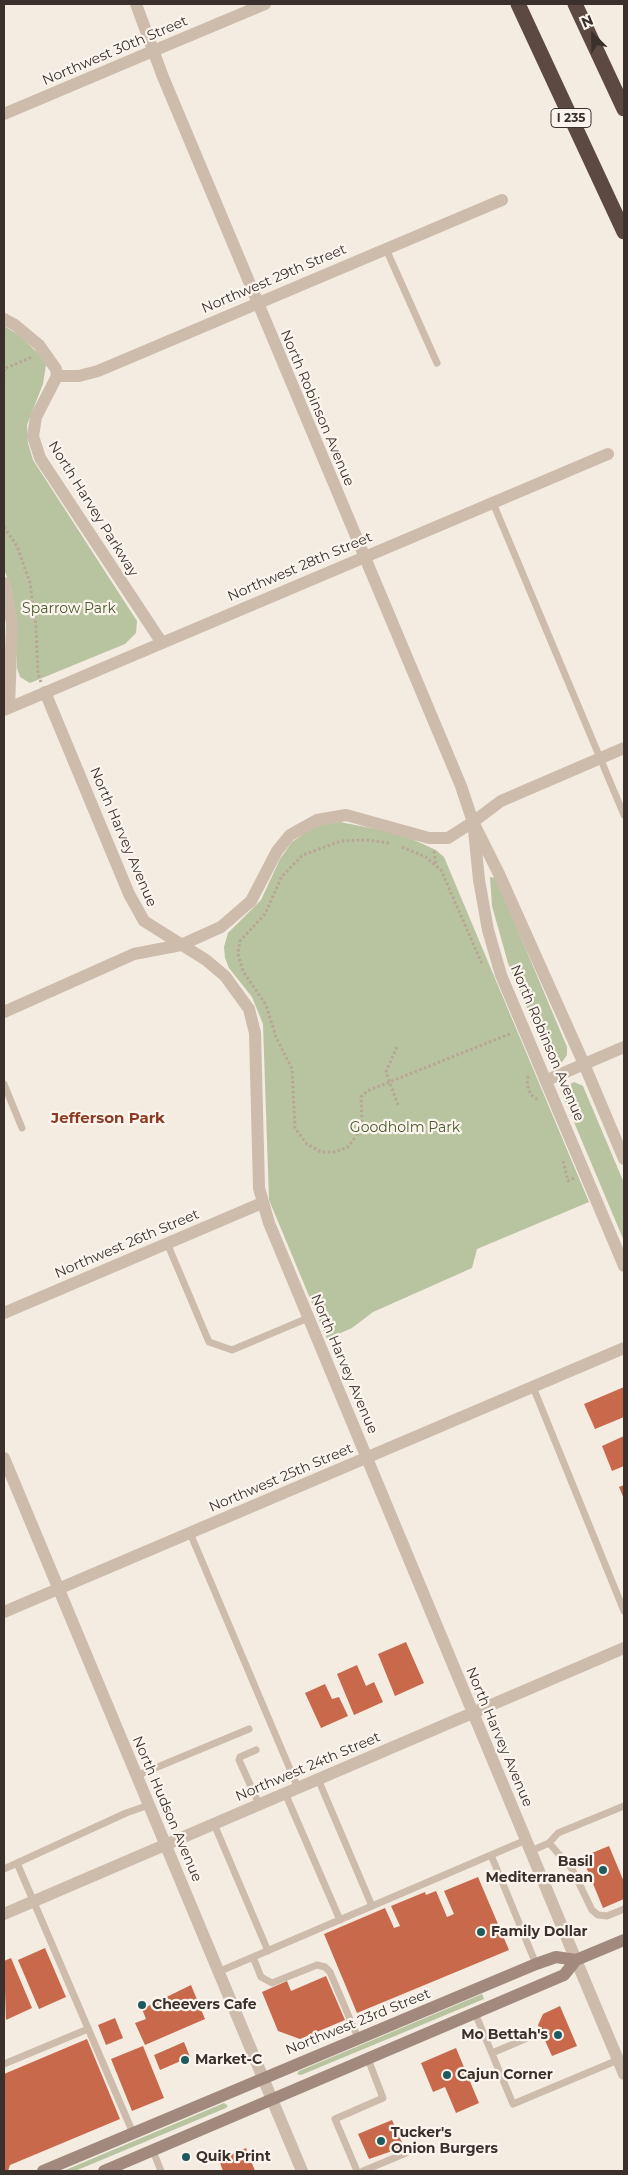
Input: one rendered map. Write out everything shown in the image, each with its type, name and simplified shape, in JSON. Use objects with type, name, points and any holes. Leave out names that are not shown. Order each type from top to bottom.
[{"type":"highway","name":"I 235","points":[[518,4],[624,232]]},
{"type":"highway","points":[[575,4],[624,109]]},
{"type":"main road","name":"Northwest 23rd Street","points":[[104,2171],[564,1975],[576,1960],[624,1940]]},
{"type":"main road","name":"Northwest 23rd Street","points":[[43,2171],[536,1964],[556,1957],[576,1960]]},
{"type":"street","name":"North Robinson Avenue","points":[[136,4],[153,51],[257,302],[461,786],[473,822],[499,874],[584,1064],[624,1159]]},
{"type":"street","name":"Northwest 30th Street","points":[[4,114],[265,4]]},
{"type":"street","name":"Northwest 29th Street","points":[[57,376],[79,376],[98,371],[257,302],[502,200]]},
{"type":"street","points":[[4,319],[31,338],[45,351],[53,362],[57,376]]},
{"type":"street","name":"North Harvey Parkway","points":[[57,376],[36,417],[33,436],[36,449],[162,643]]},
{"type":"street","name":"Northwest 28th Street","points":[[7,708],[608,454]]},
{"type":"street","points":[[4,583],[12,623],[7,708]]},
{"type":"street","name":"North Harvey Avenue","points":[[45,692],[137,912],[149,926],[206,960],[225,976],[249,1009],[255,1033],[258,1177],[262,1203],[472,1713],[576,1960],[620,2055],[624,2074]]},
{"type":"street","points":[[4,1012],[134,954],[181,945],[221,926],[239,914],[258,892],[283,844],[298,830],[317,820],[346,815],[434,839],[448,838],[501,801],[624,748]]},
{"type":"street","name":"North Robinson Avenue","points":[[473,822],[479,880],[494,952],[501,975],[624,1266]]},
{"type":"street","points":[[547,1080],[624,1047]]},
{"type":"street","name":"Northwest 26th Street","points":[[4,1313],[262,1203]]},
{"type":"street","name":"Northwest 25th Street","points":[[4,1612],[624,1348]]},
{"type":"street","name":"North Hudson Avenue","points":[[4,1458],[302,2171]]},
{"type":"street","name":"Northwest 24th Street","points":[[4,1914],[624,1648]]},
{"type":"lane","points":[[386,249],[437,363]]},
{"type":"lane","points":[[493,503],[624,815]]},
{"type":"lane","points":[[4,1084],[22,1128]]},
{"type":"lane","points":[[168,1243],[210,1342],[232,1350],[308,1318]]},
{"type":"lane","points":[[533,1387],[624,1611]]},
{"type":"lane","points":[[190,1533],[298,1788]]},
{"type":"lane","points":[[136,1776],[249,1729]]},
{"type":"lane","points":[[256,1750],[239,1760],[259,1804]]},
{"type":"lane","points":[[318,1779],[372,1906]]},
{"type":"lane","points":[[285,1793],[340,1920]]},
{"type":"lane","points":[[4,1869],[149,1805]]},
{"type":"lane","points":[[218,1972],[491,1855],[549,1843],[558,1833],[624,1806]]},
{"type":"lane","points":[[214,1824],[268,1951]]},
{"type":"lane","points":[[549,1843],[572,1869],[592,1910],[598,1915],[607,1916],[624,1909]]},
{"type":"lane","points":[[491,1855],[536,1964]]},
{"type":"lane","points":[[17,1863],[133,2133]]},
{"type":"lane","points":[[253,1957],[261,1977],[272,1983],[317,1965],[325,1967],[330,1972],[358,2038]]},
{"type":"lane","points":[[475,2013],[513,2104],[620,2055]]},
{"type":"lane","points":[[4,2064],[88,2029]]},
{"type":"lane","points":[[492,2053],[537,2034]]},
{"type":"lane","points":[[357,2171],[335,2119],[384,2098],[368,2059]]},
{"type":"lane","points":[[153,2151],[161,2171]]},
{"type":"lane","points":[[363,2171],[406,2153]]},
{"type":"path","points":[[4,377],[4,369],[45,351]]},
{"type":"path","points":[[4,528],[17,546],[30,583],[36,627],[38,674],[45,692]]},
{"type":"path","points":[[390,843],[366,840],[341,841],[303,855],[282,876],[265,914],[240,941],[238,954],[244,971],[266,1005],[276,1037],[289,1060],[294,1083],[295,1128],[307,1144],[321,1152],[335,1152],[348,1147],[360,1130],[362,1121],[361,1097],[367,1090],[511,1034]]},
{"type":"path","points":[[399,845],[426,857],[441,870],[484,969]]},
{"type":"path","points":[[508,1029],[514,1041]]},
{"type":"path","points":[[397,1047],[387,1066],[386,1072],[398,1105]]},
{"type":"path","points":[[526,1070],[531,1095],[537,1099],[541,1108]]},
{"type":"path","points":[[563,1160],[568,1181],[586,1173]]},
{"type":"green space","name":"Sparrow Park","points":[[4,326],[19,335],[40,355],[46,365],[43,384],[27,425],[28,443],[33,460],[137,621],[136,633],[125,644],[30,683],[20,677],[17,668],[17,619],[11,588],[4,569]]},
{"type":"green space","name":"Goodholm Park","points":[[340,822],[386,831],[414,840],[436,850],[444,857],[589,1202],[477,1249],[472,1268],[373,1312],[352,1328],[327,1339],[269,1200],[263,1024],[252,997],[229,968],[225,958],[224,947],[228,933],[261,900],[280,859],[292,842],[309,830],[323,824]]},
{"type":"green space","points":[[490,877],[496,878],[567,1047],[567,1055],[562,1062],[554,1062],[548,1058],[508,963],[492,906]]},
{"type":"green space","points":[[574,1082],[583,1086],[624,1183],[624,1241],[563,1096],[562,1092],[565,1087]]},
{"type":"green space","points":[[482,1994],[484,1999],[301,2075],[297,2074],[299,2071]]},
{"type":"green space","points":[[224,2103],[228,2106],[226,2108],[75,2171],[63,2171]]},
{"type":"building","points":[[624,1387],[624,1417],[595,1429],[584,1404]]},
{"type":"building","points":[[624,1436],[624,1466],[612,1471],[602,1446]]},
{"type":"building","points":[[624,1485],[624,1499],[619,1487]]},
{"type":"building","points":[[406,1642],[424,1683],[395,1696],[378,1654]]},
{"type":"building","points":[[357,1665],[366,1686],[374,1682],[383,1702],[354,1715],[337,1674]]},
{"type":"building","points":[[325,1684],[332,1699],[339,1697],[348,1716],[321,1728],[305,1693]]},
{"type":"building","name":"Basil Mediterranean","points":[[609,1846],[624,1882],[624,1899],[603,1908],[582,1857]]},
{"type":"building","points":[[478,1877],[509,1950],[357,2013],[324,1934],[385,1908],[394,1928],[400,1926],[391,1906],[425,1892],[426,1895],[436,1891],[447,1917],[454,1914],[444,1891]]},
{"type":"building","points":[[45,1948],[66,1997],[39,2009],[18,1960]]},
{"type":"building","points":[[11,1958],[32,2008],[6,2020],[4,1961]]},
{"type":"building","points":[[326,1976],[345,2020],[300,2039],[278,2031],[262,1992],[287,1981],[291,1991]]},
{"type":"building","points":[[191,1985],[205,2019],[145,2045],[135,2023],[146,2019],[142,2009]]},
{"type":"building","name":"Mo Bettah's","points":[[560,2006],[577,2046],[552,2056],[538,2025],[543,2014]]},
{"type":"building","points":[[115,2018],[123,2038],[106,2045],[98,2025]]},
{"type":"building","points":[[87,2039],[120,2119],[10,2165],[8,2171],[4,2171],[4,2074]]},
{"type":"building","points":[[184,2042],[190,2057],[160,2070],[154,2055]]},
{"type":"building","points":[[143,2046],[164,2098],[132,2111],[111,2059]]},
{"type":"building","name":"Cajun Corner","points":[[456,2048],[479,2103],[456,2113],[445,2087],[433,2092],[421,2063]]},
{"type":"building","name":"Tucker's Onion Burgers","points":[[392,2120],[404,2147],[369,2159],[358,2134]]},
{"type":"building","points":[[246,2148],[255,2171],[223,2171],[219,2160]]},
{"type":"place","name":"Basil Mediterranean","points":[[603,1870]]},
{"type":"place","name":"Family Dollar","points":[[481,1932]]},
{"type":"place","name":"Cheevers Cafe","points":[[142,2005]]},
{"type":"place","name":"Mo Bettah's","points":[[558,2035]]},
{"type":"place","name":"Market-C","points":[[185,2060]]},
{"type":"place","name":"Cajun Corner","points":[[447,2075]]},
{"type":"place","name":"Tucker's Onion Burgers","points":[[381,2141]]},
{"type":"place","name":"Quik Print","points":[[186,2157]]},
{"type":"district","name":"Jefferson Park","points":[[108,1119]]}]
